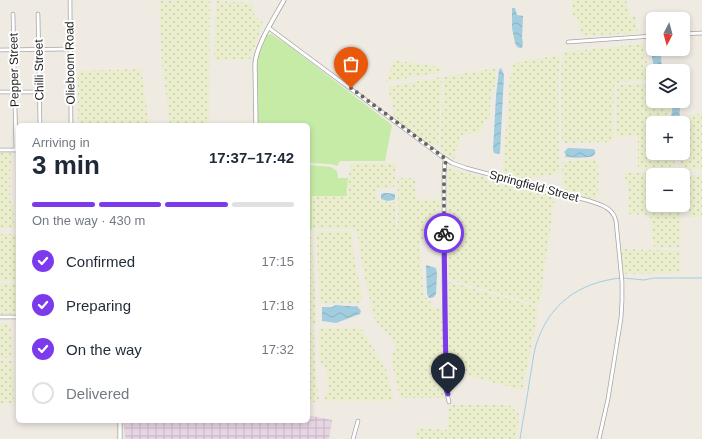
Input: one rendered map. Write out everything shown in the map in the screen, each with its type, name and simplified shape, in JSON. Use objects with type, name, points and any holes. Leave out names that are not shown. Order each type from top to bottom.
[{"type":"street","name":"Olieboom Road","points":[[70,0],[71,123]]},
{"type":"street","points":[[256,123],[256,58],[259,48],[284,0]]},
{"type":"street","name":"Pepper Street","points":[[13,14],[16,123]]},
{"type":"street","name":"Chilli Street","points":[[38,14],[40,123]]},
{"type":"street","name":"Springfield Street","points":[[269,28],[452,163],[590,201],[606,207],[613,214],[616,221],[623,296],[608,399],[599,439]]},
{"type":"street","points":[[690,34],[702,33]]},
{"type":"street","points":[[568,42],[646,36]]},
{"type":"street","points":[[0,50],[70,49]]},
{"type":"street","points":[[0,92],[39,92]]},
{"type":"street","points":[[0,150],[16,150]]},
{"type":"street","points":[[446,159],[444,181],[444,306],[446,389],[449,402]]},
{"type":"street","points":[[0,317],[16,317]]},
{"type":"street","points":[[353,439],[358,422]]},
{"type":"street","points":[[120,423],[120,439]]},
{"type":"shaded area","points":[[310,415],[332,420],[329,439],[125,439],[124,423],[310,423]]},
{"type":"green space","points":[[210,0],[209,123],[170,123],[162,64],[159,1]]},
{"type":"green space","points":[[572,0],[626,0],[630,17],[636,17],[638,33],[580,36],[578,18],[573,19]]},
{"type":"green space","points":[[216,1],[253,3],[254,15],[263,23],[250,59],[214,60]]},
{"type":"green space","points":[[271,34],[288,45],[392,125],[385,161],[340,161],[337,166],[331,164],[310,163],[310,123],[258,123],[257,65],[258,56],[267,35]]},
{"type":"green space","points":[[643,44],[647,64],[646,80],[619,82],[614,86],[613,142],[562,143],[561,75],[563,52]]},
{"type":"green space","points":[[560,55],[558,78],[559,173],[525,180],[503,174],[503,156],[510,77],[514,63]]},
{"type":"green space","points":[[394,60],[439,67],[442,69],[442,72],[386,82]]},
{"type":"green space","points":[[496,68],[496,80],[494,89],[491,92],[490,119],[484,120],[484,126],[481,127],[481,132],[460,135],[460,141],[454,159],[446,156],[440,149],[444,77]]},
{"type":"green space","points":[[141,69],[149,123],[78,123],[78,71]]},
{"type":"green space","points":[[442,77],[438,145],[430,145],[395,118],[388,87]]},
{"type":"green space","points":[[646,83],[646,108],[670,108],[669,116],[646,116],[646,160],[674,160],[675,166],[638,169],[638,136],[616,137],[617,88],[619,85]]},
{"type":"green space","points":[[702,114],[702,169],[682,168],[680,160],[690,160],[689,116]]},
{"type":"green space","points":[[0,152],[12,152],[10,200],[14,207],[14,228],[0,228]]},
{"type":"green space","points":[[597,159],[599,177],[597,200],[563,190],[562,162]]},
{"type":"green space","points":[[351,163],[396,163],[394,188],[377,188],[377,200],[395,202],[396,229],[398,229],[397,178],[415,178],[415,199],[441,200],[441,227],[440,229],[424,230],[423,238],[420,243],[423,294],[433,304],[433,307],[441,309],[444,344],[443,365],[445,392],[447,398],[400,398],[391,355],[395,344],[376,322],[372,313],[357,232],[355,229],[312,228],[312,196],[346,196]]},
{"type":"green space","points":[[310,165],[331,167],[337,171],[338,178],[348,178],[346,196],[312,196],[312,229],[310,229]]},
{"type":"green space","points":[[447,168],[555,195],[539,305],[448,279]]},
{"type":"green space","points":[[624,173],[646,173],[646,212],[680,212],[681,247],[654,247],[650,215],[629,214],[628,187]]},
{"type":"green space","points":[[702,175],[702,217],[688,217],[690,212],[690,176]]},
{"type":"green space","points":[[310,229],[312,229],[316,325],[310,325]]},
{"type":"green space","points":[[316,231],[351,231],[355,264],[362,295],[359,303],[320,303]]},
{"type":"green space","points":[[0,234],[16,234],[16,281],[0,281]]},
{"type":"green space","points":[[621,249],[681,251],[680,273],[623,274]]},
{"type":"green space","points":[[446,281],[538,307],[522,390],[447,370]]},
{"type":"green space","points":[[0,284],[16,284],[15,314],[0,314]]},
{"type":"green space","points":[[10,323],[13,356],[10,358],[0,358],[0,324]]},
{"type":"green space","points":[[319,328],[359,328],[362,330],[386,369],[394,401],[325,401],[324,395],[326,394],[328,388],[327,371],[319,360]]},
{"type":"green space","points":[[310,330],[314,330],[315,363],[319,402],[310,402]]},
{"type":"green space","points":[[0,361],[13,361],[14,402],[12,403],[0,403]]},
{"type":"green space","points":[[450,405],[509,405],[519,414],[516,439],[416,439],[417,428],[449,430],[447,416]]},
{"type":"water","points":[[512,8],[515,8],[517,15],[523,16],[522,48],[517,47],[515,43],[512,28]]},
{"type":"water","points":[[652,56],[661,56],[662,64],[653,64]]},
{"type":"water","points":[[501,68],[504,75],[500,153],[498,154],[494,153],[493,150],[496,96],[499,70]]},
{"type":"water","points":[[680,108],[679,116],[672,116],[672,109]]},
{"type":"water","points":[[568,148],[593,149],[595,150],[595,154],[588,157],[565,157],[566,154],[564,152]]},
{"type":"water","points":[[381,194],[395,194],[394,200],[387,201],[381,199]]},
{"type":"water","points":[[426,265],[436,268],[437,274],[436,294],[431,298],[429,298],[427,294]]},
{"type":"water","points":[[336,305],[357,306],[361,311],[360,314],[336,323],[322,321],[322,307],[332,307]]},
{"type":"waterway","points":[[520,439],[535,349],[549,318],[557,307],[578,291],[591,285],[620,278]]},
{"type":"waterway","points":[[623,278],[644,280],[654,278],[702,278]]},
{"type":"way so far","points":[[351,88],[429,148],[446,159],[444,174],[444,233]]},
{"type":"route","points":[[444,233],[446,389],[448,394]]}]
